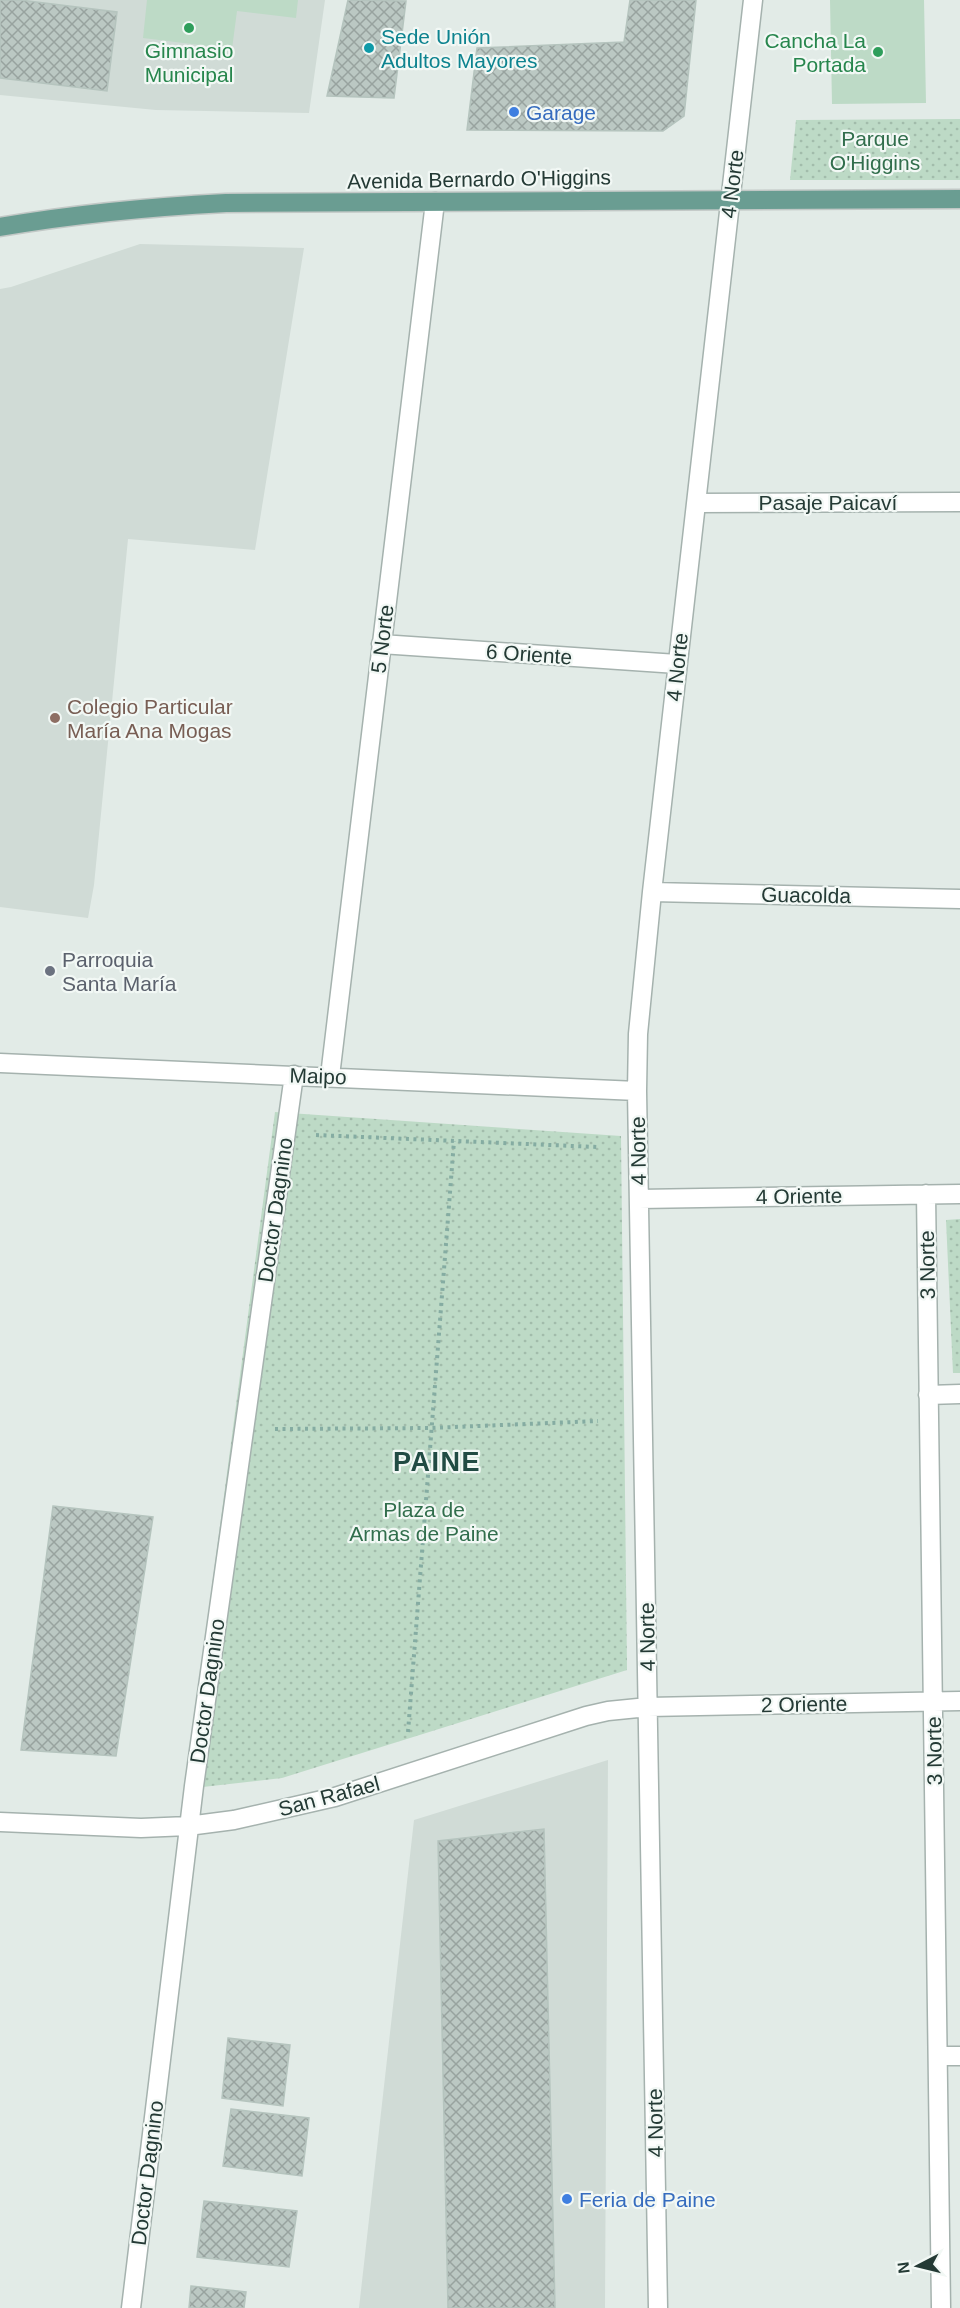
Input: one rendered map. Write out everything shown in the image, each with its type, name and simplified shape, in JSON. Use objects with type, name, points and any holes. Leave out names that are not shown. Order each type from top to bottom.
[{"type":"main road","name":"Avenida Bernardo O'Higgins","points":[[0,227],[79,215],[214,203],[960,199]]},
{"type":"street","name":"4 Norte","points":[[658,2308],[637,1091],[639,1024],[677,664],[753,0]]},
{"type":"street","name":"5 Norte","points":[[330,1076],[435,202]]},
{"type":"street","name":"Pasaje Paicaví","points":[[696,502],[960,502]]},
{"type":"street","name":"6 Oriente","points":[[381,644],[677,664]]},
{"type":"street","name":"Guacolda","points":[[652,892],[960,899]]},
{"type":"street","name":"Maipo","points":[[0,1063],[637,1091]]},
{"type":"street","name":"Doctor Dagnino","points":[[131,2308],[188,1826],[294,1075]]},
{"type":"street","name":"3 Norte","points":[[926,1194],[941,2308]]},
{"type":"street","name":"4 Oriente","points":[[639,1199],[960,1194]]},
{"type":"street","points":[[928,1395],[960,1394]]},
{"type":"street","name":"2 Oriente","points":[[648,1707],[960,1701]]},
{"type":"street","name":"San Rafael","points":[[0,1822],[141,1828],[188,1826],[234,1820],[335,1797],[586,1716],[648,1707]]},
{"type":"street","points":[[938,2056],[960,2056]]},
{"type":"path","points":[[285,1134],[597,1147]]},
{"type":"path","points":[[408,1732],[453,1141]]},
{"type":"path","points":[[244,1429],[431,1428],[598,1421]]},
{"type":"shaded area","points":[[0,0],[325,0],[309,113],[156,110],[0,95]]},
{"type":"shaded area","name":"Colegio Particular María Ana Mogas","points":[[140,244],[304,248],[255,550],[128,539],[94,885],[88,918],[0,907],[0,289]]},
{"type":"shaded area","points":[[608,1760],[605,2308],[359,2308],[414,1820]]},
{"type":"green space","name":"Gimnasio Municipal","points":[[147,0],[298,0],[296,18],[237,11],[232,49],[143,38]]},
{"type":"green space","name":"Cancha La Portada","points":[[830,0],[924,0],[926,103],[832,104]]},
{"type":"green space","name":"Parque O'Higgins","points":[[960,119],[960,180],[790,180],[796,120]]},
{"type":"green space","name":"Plaza de Armas de Paine","points":[[275,1112],[621,1136],[627,1670],[282,1778],[185,1789]]},
{"type":"green space","points":[[960,1219],[960,1373],[953,1373],[946,1220]]},
{"type":"building","points":[[0,0],[20,0],[117,12],[107,91],[0,78]]},
{"type":"building","name":"Sede Unión Adultos Mayores","points":[[348,0],[406,1],[394,98],[327,96]]},
{"type":"building","points":[[630,0],[696,0],[684,116],[663,131],[467,130],[477,48],[624,42]]},
{"type":"building","points":[[53,1506],[153,1517],[116,1756],[21,1750]]},
{"type":"building","points":[[544,1829],[555,2308],[448,2308],[438,1841]]},
{"type":"building","points":[[228,2038],[290,2045],[283,2106],[222,2098]]},
{"type":"building","points":[[231,2109],[309,2118],[302,2176],[223,2166]]},
{"type":"building","points":[[204,2201],[297,2211],[289,2267],[197,2257]]},
{"type":"building","points":[[191,2286],[246,2292],[244,2308],[189,2308]]},
{"type":"place","name":"Gimnasio Municipal","points":[[189,28]]},
{"type":"place","name":"Sede Unión Adultos Mayores","points":[[369,48]]},
{"type":"place","name":"Cancha La Portada","points":[[878,52]]},
{"type":"place","name":"Garage","points":[[514,112]]},
{"type":"place","name":"Colegio Particular María Ana Mogas","points":[[55,718]]},
{"type":"place","name":"Parroquia Santa María","points":[[50,971]]},
{"type":"place","name":"Feria de Paine","points":[[567,2199]]},
{"type":"district","name":"PAINE","points":[[437,1462]]}]
